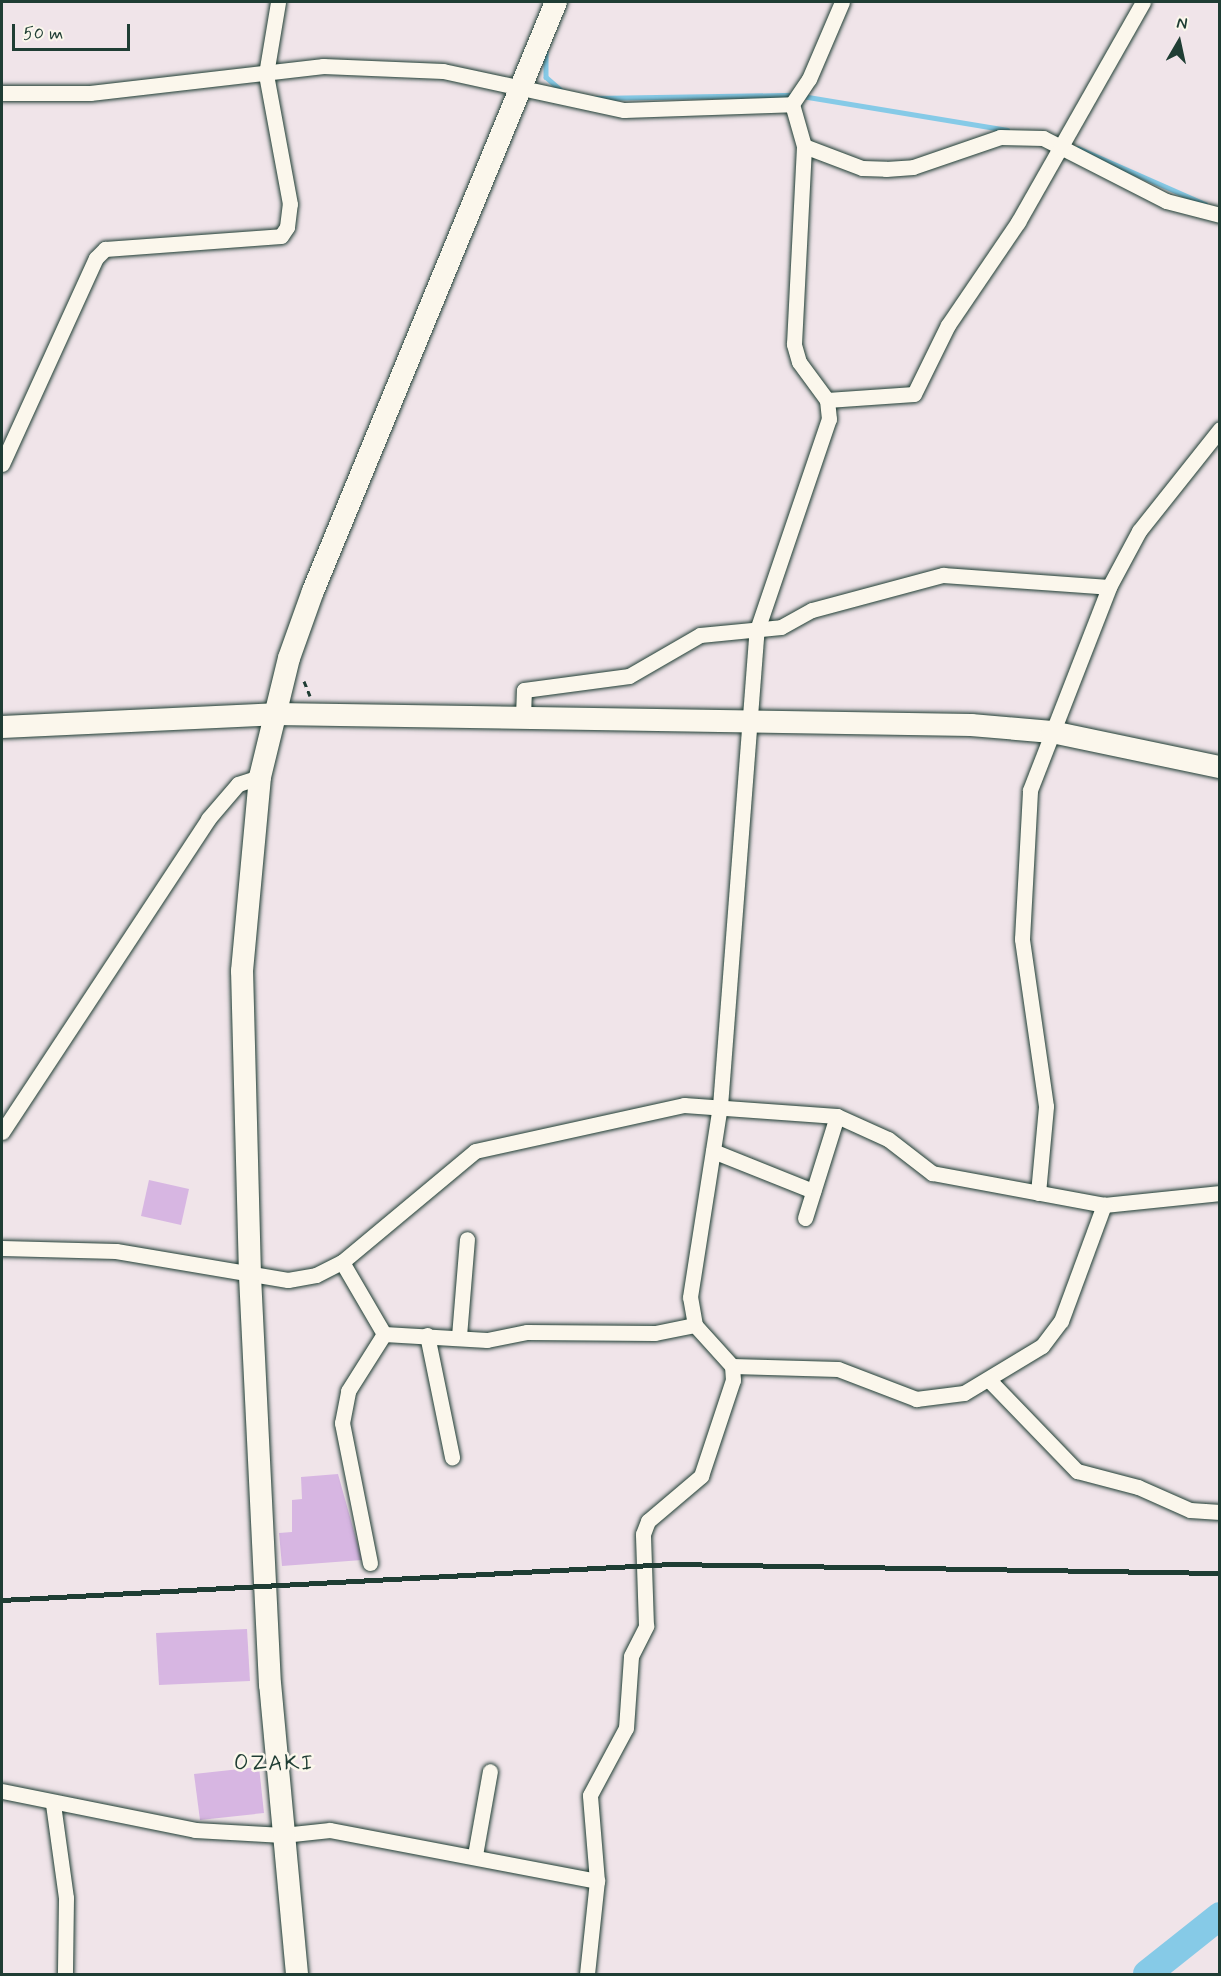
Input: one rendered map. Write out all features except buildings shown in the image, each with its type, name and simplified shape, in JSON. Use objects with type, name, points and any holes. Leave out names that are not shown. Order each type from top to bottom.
[{"type":"street","points":[[2,464],[96,258],[105,249],[280,236],[287,227],[290,204],[266,74],[278,2]]},
{"type":"street","points":[[297,1974],[270,1685],[250,1275],[242,971],[260,777],[275,714],[313,591],[556,2]]},
{"type":"street","points":[[792,104],[809,79],[842,2]]},
{"type":"street","points":[[827,400],[914,394],[948,325],[1018,222],[1143,2]]},
{"type":"street","points":[[2,93],[90,93],[323,66],[443,71],[520,85],[583,105],[624,110],[792,104]]},
{"type":"street","points":[[587,1974],[597,1881],[590,1795],[626,1728],[631,1656],[646,1626],[643,1534],[648,1521],[701,1476],[733,1380],[732,1366],[695,1325],[690,1297],[720,1106],[747,721],[757,630],[822,450],[827,400],[799,362],[794,344],[804,146],[792,104]]},
{"type":"street","points":[[804,146],[862,168],[886,169],[913,167],[1000,137],[1043,138],[1166,201],[1220,215]]},
{"type":"street","points":[[1038,1193],[1046,1106],[1022,939],[1030,790],[1109,587],[1139,531],[1220,429]]},
{"type":"street","points":[[523,717],[524,690],[629,676],[700,635],[757,630],[943,575],[1109,587]]},
{"type":"street","points":[[2,727],[275,714],[747,721],[1052,732],[1220,766]]},
{"type":"street","points":[[2,1132],[208,819],[237,783],[260,777]]},
{"type":"street","points":[[2,1248],[116,1251],[288,1280],[342,1262],[475,1151],[684,1105],[837,1116],[888,1139],[932,1173],[1104,1205],[1220,1193]]},
{"type":"street","points":[[805,1218],[837,1116]]},
{"type":"street","points":[[713,1151],[813,1191]]},
{"type":"street","points":[[732,1366],[838,1369],[916,1399],[964,1393],[1042,1346],[1060,1321],[1104,1205]]},
{"type":"street","points":[[459,1336],[467,1239]]},
{"type":"street","points":[[342,1262],[384,1334]]},
{"type":"street","points":[[384,1334],[459,1336],[487,1340],[527,1332],[655,1333],[695,1325]]},
{"type":"street","points":[[370,1563],[342,1423],[348,1391],[384,1334]]},
{"type":"street","points":[[427,1335],[452,1457]]},
{"type":"street","points":[[989,1380],[1077,1471],[1138,1487],[1190,1510],[1220,1512]]},
{"type":"street","points":[[475,1855],[490,1771]]},
{"type":"street","points":[[2,1791],[53,1804],[195,1830],[283,1835],[330,1830],[475,1855],[597,1881]]},
{"type":"street","points":[[53,1804],[66,1898],[65,1974]]},
{"type":"path","points":[[302,674],[309,696],[318,700]]},
{"type":"waterway","points":[[546,52],[546,77],[561,90]]},
{"type":"waterway","points":[[595,98],[794,95]]},
{"type":"waterway","points":[[802,96],[1007,130]]},
{"type":"waterway","points":[[1078,148],[1205,204]]},
{"type":"waterway","points":[[1147,1974],[1220,1916]]},
{"type":"railway","points":[[2,1600],[671,1564],[1220,1573]]},
{"type":"district","name":"OZAKI","points":[[274,1765]]}]
